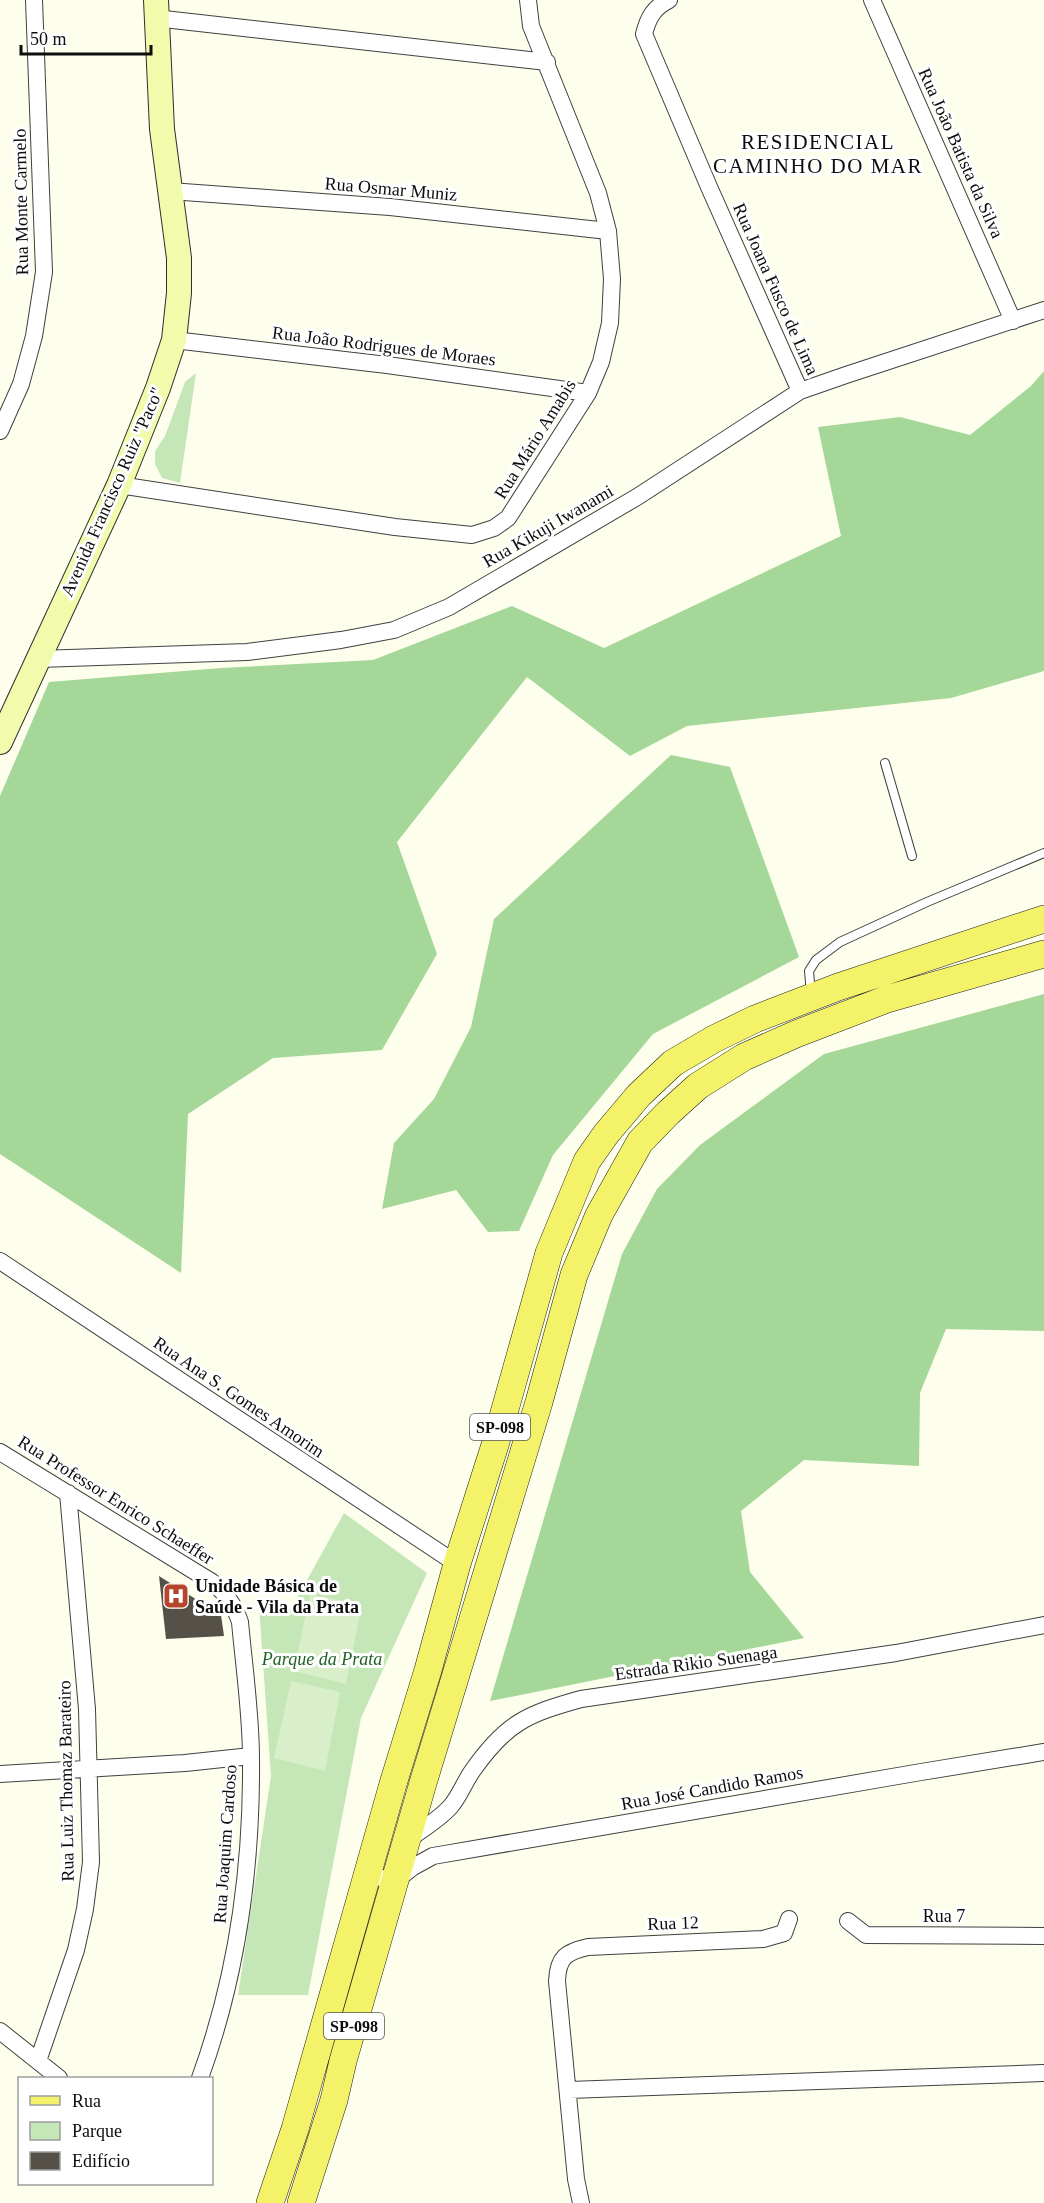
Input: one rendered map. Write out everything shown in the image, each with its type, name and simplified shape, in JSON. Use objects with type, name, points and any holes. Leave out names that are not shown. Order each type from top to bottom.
[{"type":"main road","name":"SP-098","points":[[270,2203],[295,2129],[456,1564],[504,1413],[549,1253],[587,1161],[639,1095],[672,1063],[755,1019],[1044,919]]},
{"type":"main road","name":"SP-098","points":[[301,2203],[334,2100],[394,1882],[539,1402],[574,1275],[599,1215],[640,1142],[698,1086],[744,1056],[886,999],[1044,954]]},
{"type":"street","name":"Rua Monte Carmelo","points":[[0,431],[21,384],[34,336],[44,272],[34,0]]},
{"type":"street","name":"Rua Mário Amabis","points":[[119,485],[395,527],[472,535],[494,528],[508,518],[588,393],[601,362],[610,323],[612,279],[608,231],[598,193],[531,26],[528,0]]},
{"type":"street","name":"Rua João Batista da Silva","points":[[872,0],[1013,321]]},
{"type":"street","name":"Rua Joana Fusco de Lima","points":[[664,2],[647,20],[645,34],[651,53],[800,391]]},
{"type":"street","points":[[156,9],[547,62]]},
{"type":"street","name":"Avenida Francisco Ruiz \"Paco\"","points":[[0,742],[119,485],[158,388],[174,340],[179,293],[179,258],[162,129],[156,9]]},
{"type":"street","name":"Rua Osmar Muniz","points":[[170,191],[390,207],[608,231]]},
{"type":"street","name":"Rua Kikuji Iwanami","points":[[39,659],[247,652],[340,640],[394,630],[449,607],[627,503],[800,391],[1044,310]]},
{"type":"street","name":"Rua João Rodrigues de Moraes","points":[[174,340],[387,365],[588,393]]},
{"type":"street","name":"Rua Ana S. Gomes Amorim","points":[[0,1261],[456,1564]]},
{"type":"street","name":"Rua Professor Enrico Schaeffer","points":[[0,1452],[212,1582]]},
{"type":"street","name":"Rua Luiz Thomaz Barateiro","points":[[38,2061],[76,1950],[85,1909],[91,1862],[87,1709],[68,1493]]},
{"type":"street","name":"Rua Joaquim Cardoso","points":[[201,2077],[225,1994],[244,1897],[250,1810],[251,1756],[240,1622],[234,1605],[227,1595],[212,1582]]},
{"type":"street","name":"Estrada Rikio Suenaga","points":[[408,1841],[451,1805],[491,1745],[519,1721],[542,1710],[581,1699],[896,1653],[1044,1625]]},
{"type":"street","name":"Rua José Candido Ramos","points":[[394,1882],[422,1861],[433,1856],[1044,1752]]},
{"type":"street","points":[[0,1774],[185,1763],[251,1756]]},
{"type":"street","points":[[368,1874],[394,1882]]},
{"type":"street","name":"Rua 12","points":[[569,2090],[557,1981],[558,1967],[572,1950],[588,1947],[763,1939],[784,1933],[789,1919]]},
{"type":"street","name":"Rua 7","points":[[848,1921],[866,1935],[1044,1936]]},
{"type":"street","points":[[0,2031],[56,2077]]},
{"type":"street","points":[[581,2203],[576,2179],[569,2090],[1044,2073]]},
{"type":"lane","points":[[885,763],[912,856]]},
{"type":"lane","points":[[811,998],[810,971],[816,960],[840,942],[957,888],[1044,853]]},
{"type":"green space","points":[[1044,371],[1044,671],[951,698],[687,726],[630,756],[527,677],[397,842],[437,954],[382,1050],[273,1058],[188,1114],[181,1273],[0,1154],[0,796],[49,682],[221,668],[373,660],[512,606],[604,648],[841,536],[818,427],[900,417],[970,435],[1031,386]]},
{"type":"green space","points":[[196,373],[180,483],[162,478],[155,464],[155,451],[165,436],[185,382]]},
{"type":"green space","points":[[671,755],[730,767],[799,957],[653,1034],[553,1155],[519,1231],[488,1232],[456,1190],[382,1209],[394,1143],[434,1099],[471,1027],[494,919]]},
{"type":"green space","points":[[1044,994],[1044,1331],[946,1329],[920,1393],[919,1466],[804,1460],[741,1511],[750,1572],[804,1638],[490,1701],[622,1254],[657,1189],[700,1145],[824,1054]]},
{"type":"green space","name":"Parque da Prata","points":[[344,1513],[427,1573],[361,1718],[308,1995],[238,1995],[271,1776],[259,1606],[291,1609]]},
{"type":"green space","points":[[310,1595],[362,1604],[346,1684],[294,1671]]},
{"type":"green space","points":[[291,1681],[340,1692],[325,1771],[274,1758]]},
{"type":"building","name":"Unidade Básica de Saúde - Vila da Prata","points":[[159,1576],[221,1615],[224,1636],[166,1639]]},
{"type":"place","name":"Unidade Básica de Saúde - Vila da Prata","points":[[176,1596]]},
{"type":"district","name":"RESIDENCIAL CAMINHO DO MAR","points":[[818,154]]}]
